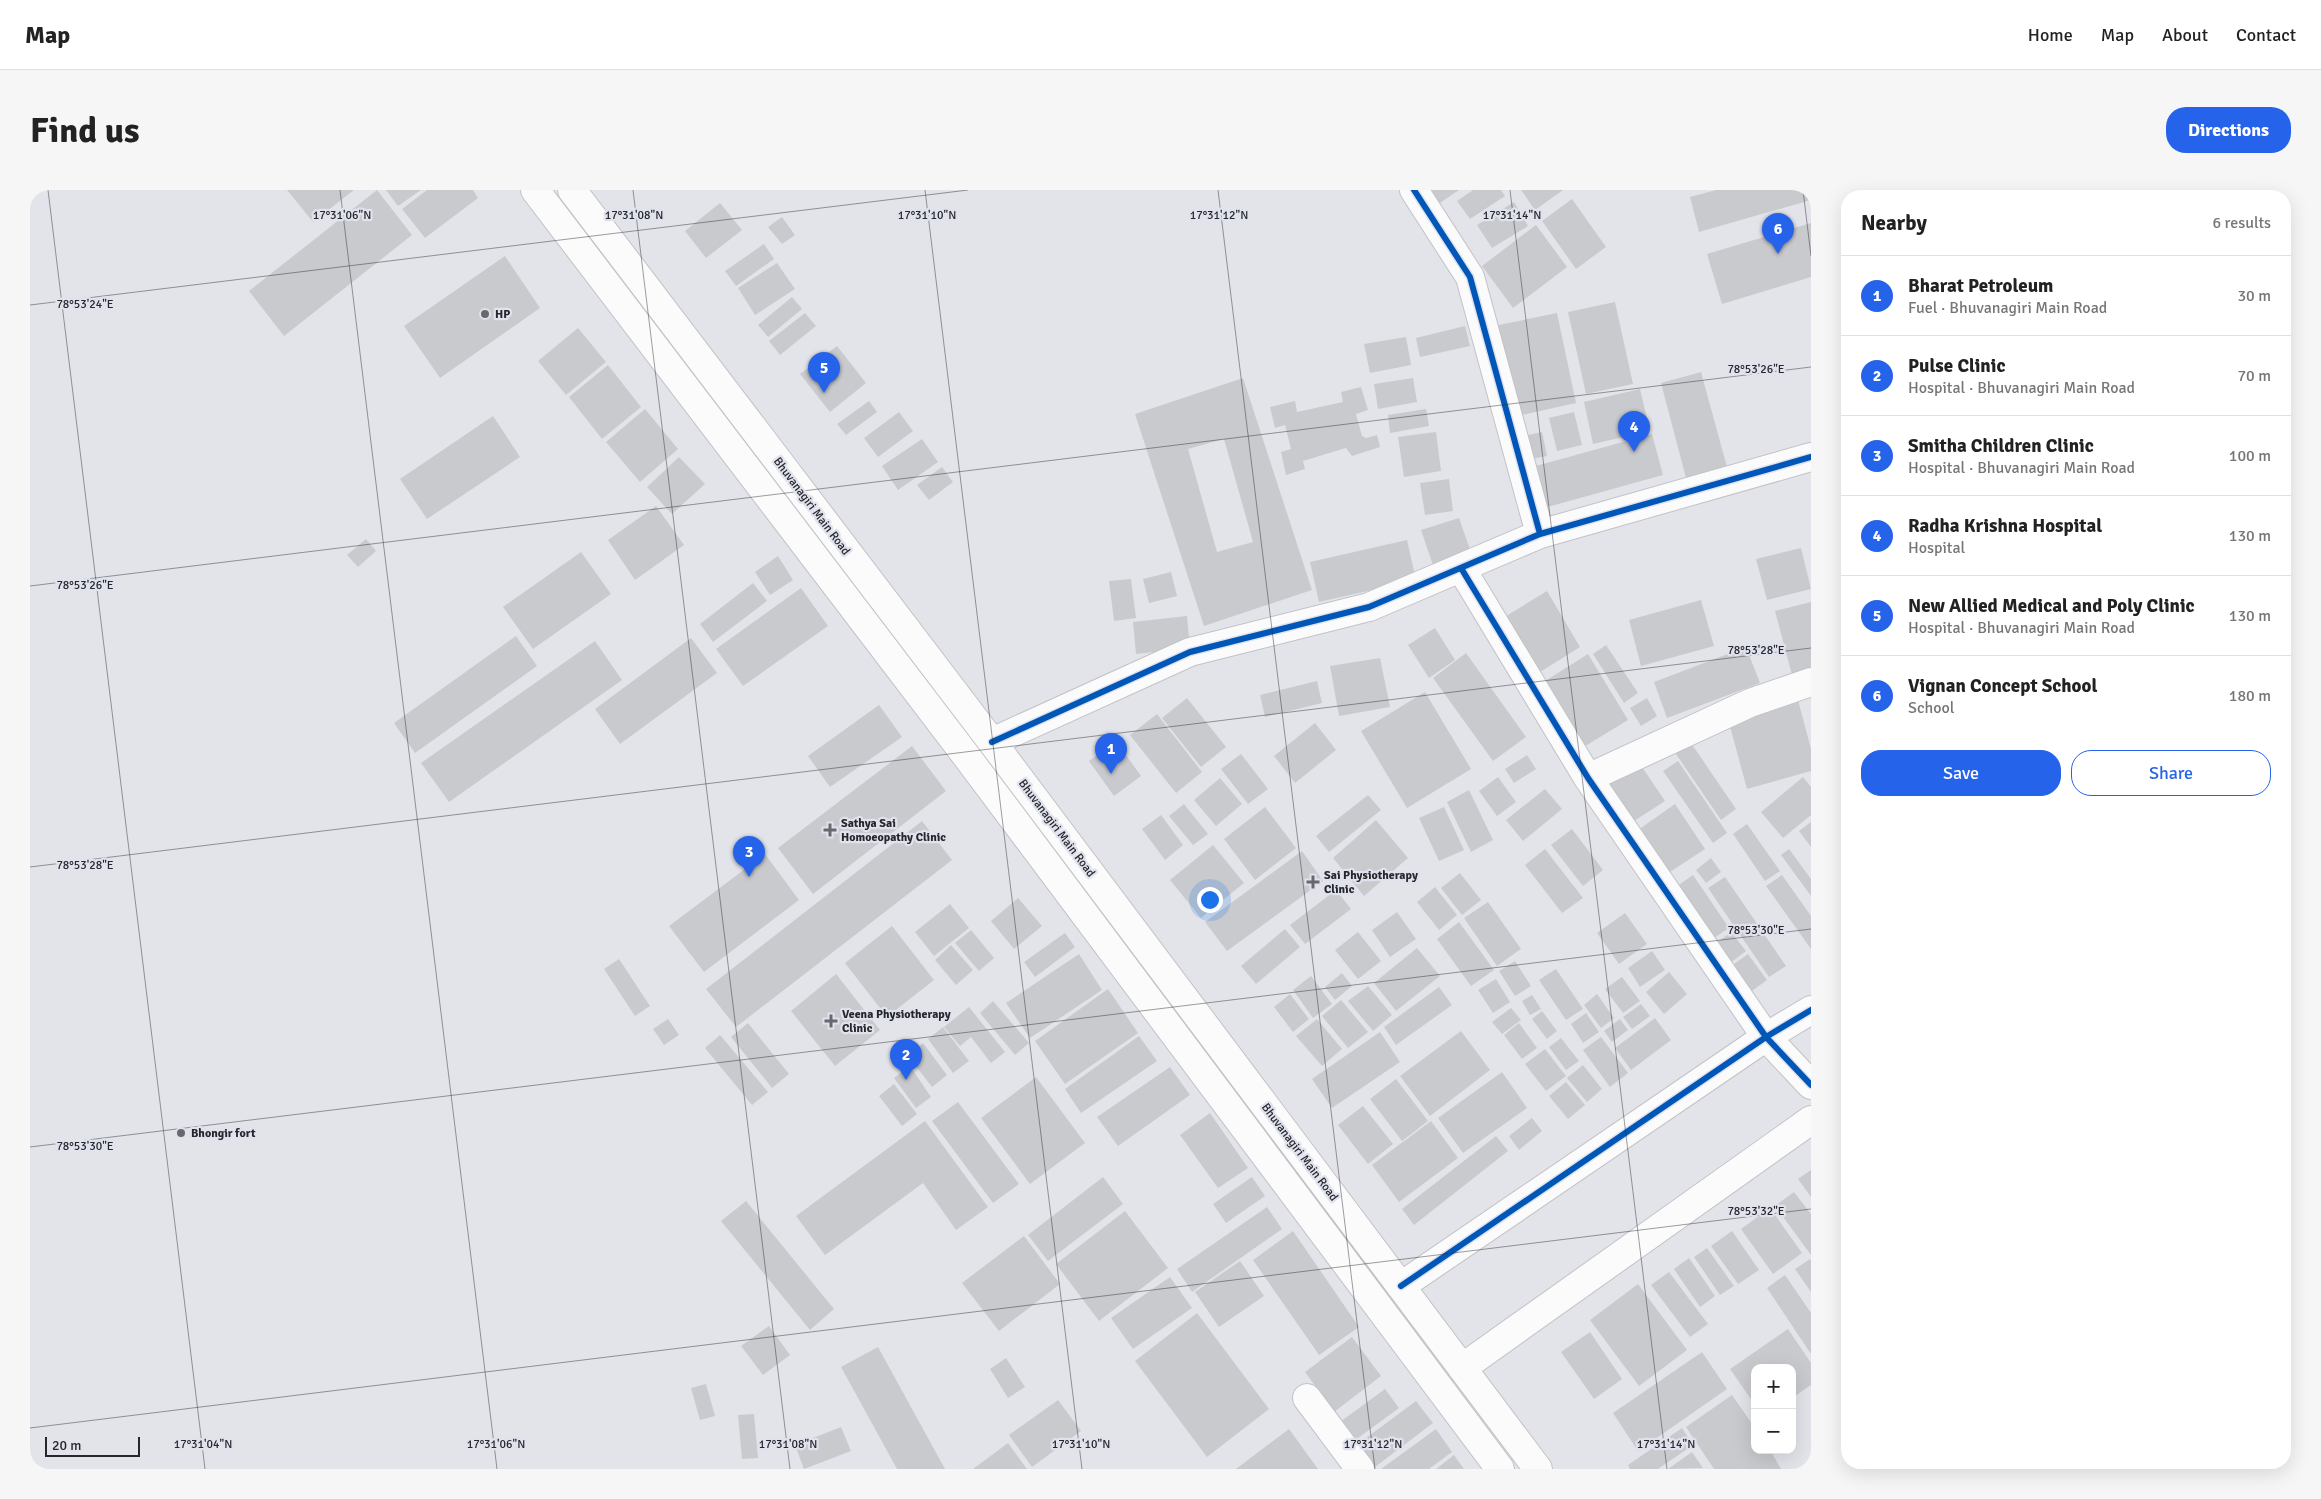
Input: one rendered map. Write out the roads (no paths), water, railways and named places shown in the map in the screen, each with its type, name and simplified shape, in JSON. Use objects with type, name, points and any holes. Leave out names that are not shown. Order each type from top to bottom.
[{"type":"main road","points":[[535,190],[967,758],[1500,1469]]},
{"type":"main road","name":"Bhuvanagiri Main Road","points":[[572,190],[992,742],[1538,1469]]},
{"type":"main road","points":[[1414,190],[1470,277],[1540,534]]},
{"type":"main road","points":[[992,742],[1190,652],[1369,607],[1540,534],[1811,457]]},
{"type":"main road","points":[[1461,568],[1588,778],[1766,1037],[1811,1086]]},
{"type":"main road","points":[[1588,778],[1750,703],[1811,682]]},
{"type":"main road","points":[[1401,1286],[1766,1037],[1811,1010]]},
{"type":"main road","points":[[1462,1368],[1811,1120]]},
{"type":"main road","points":[[1307,1398],[1360,1469]]},
{"type":"place","name":"Vignan Concept School","points":[[1778,254]]},
{"type":"place","name":"HP","points":[[485,314]]},
{"type":"place","name":"New Allied Medical and Poly Clinic","points":[[824,393]]},
{"type":"place","name":"Radha Krishna Hospital","points":[[1634,452]]},
{"type":"place","name":"Bharat Petroleum","points":[[1111,774]]},
{"type":"place","name":"Sathya Sai Homoeopathy Clinic","points":[[830,830]]},
{"type":"place","name":"Smitha Children Clinic","points":[[749,877]]},
{"type":"place","name":"Sai Physiotherapy Clinic","points":[[1313,882]]},
{"type":"place","name":"Veena Physiotherapy Clinic","points":[[831,1021]]},
{"type":"place","name":"Pulse Clinic","points":[[906,1080]]},
{"type":"place","name":"Bhongir fort","points":[[181,1133]]}]
